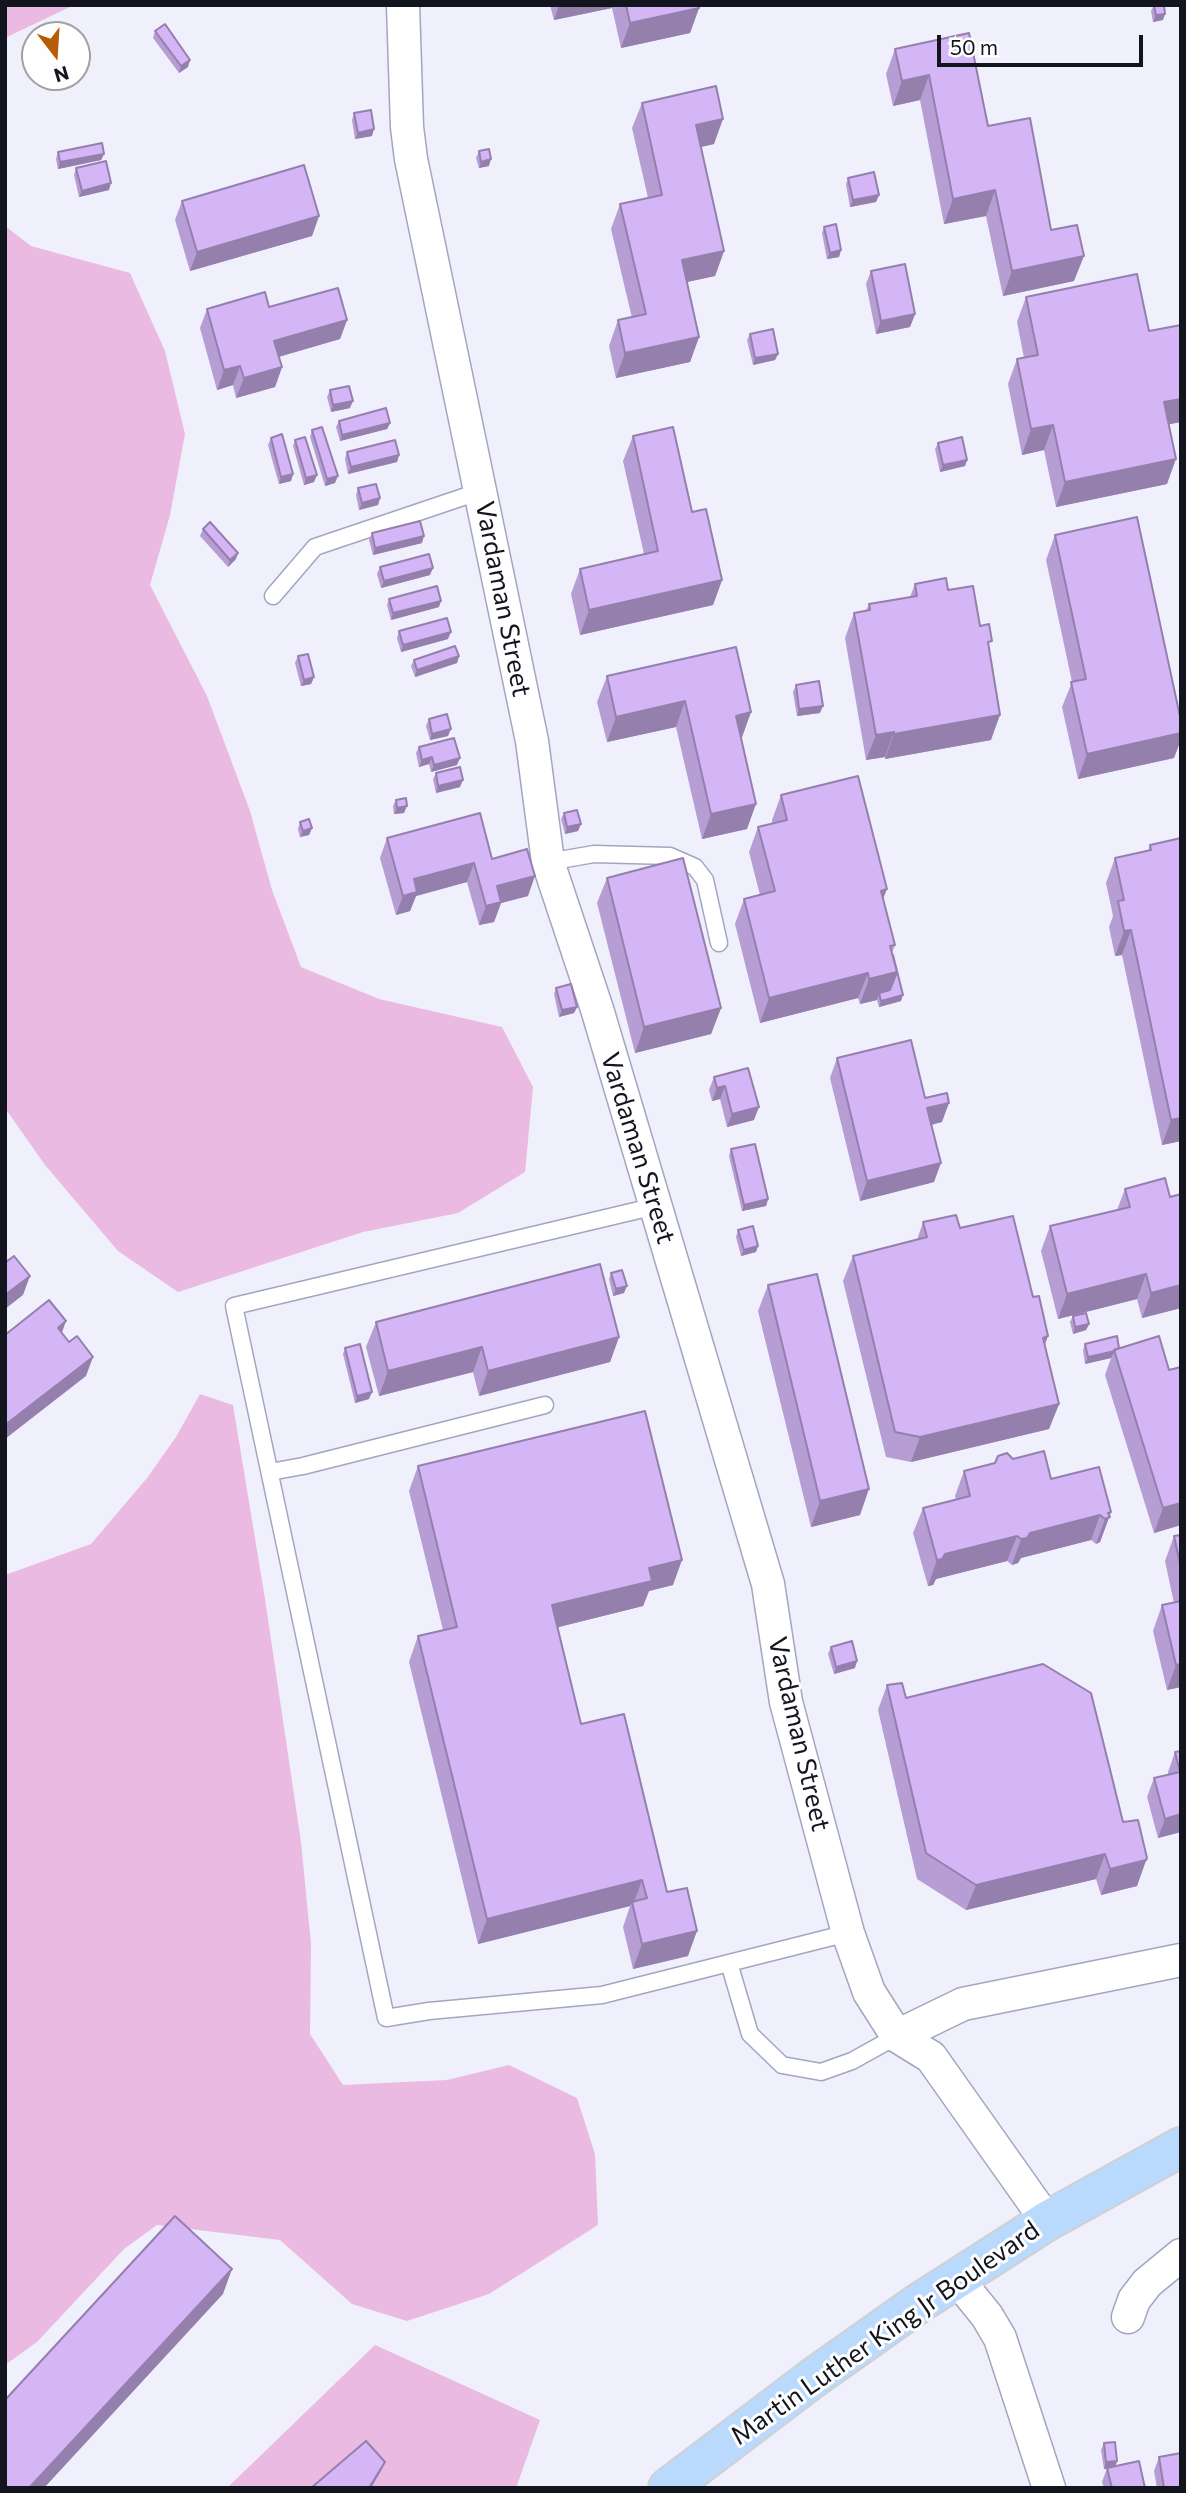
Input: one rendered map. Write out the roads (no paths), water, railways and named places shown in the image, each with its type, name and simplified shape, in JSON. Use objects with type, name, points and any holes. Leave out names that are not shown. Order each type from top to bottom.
[{"type":"main road","name":"Martin Luther King Jr Boulevard","points":[[682,2484],[813,2378],[957,2279],[1047,2221],[1181,2147]]},
{"type":"street","name":"Vardaman Street","points":[[403,5],[407,127],[411,159],[532,741],[548,862],[597,1009],[768,1584],[786,1702],[848,1933],[869,1992],[897,2036],[931,2057],[1047,2221]]},
{"type":"street","points":[[897,2036],[963,2004],[1181,1960]]},
{"type":"street","points":[[1128,2317],[1134,2301],[1147,2283],[1181,2255]]},
{"type":"street","points":[[957,2279],[987,2316],[1000,2338],[1049,2488]]},
{"type":"lane","points":[[273,596],[315,547],[481,491]]},
{"type":"lane","points":[[548,862],[594,854],[670,856],[695,867],[705,880],[719,943]]},
{"type":"lane","points":[[656,1206],[234,1306],[386,2018],[429,2011],[602,1995],[848,1933]]},
{"type":"lane","points":[[270,1472],[545,1405]]},
{"type":"lane","points":[[729,1963],[750,2034],[782,2065],[821,2071],[852,2061],[897,2036]]}]
